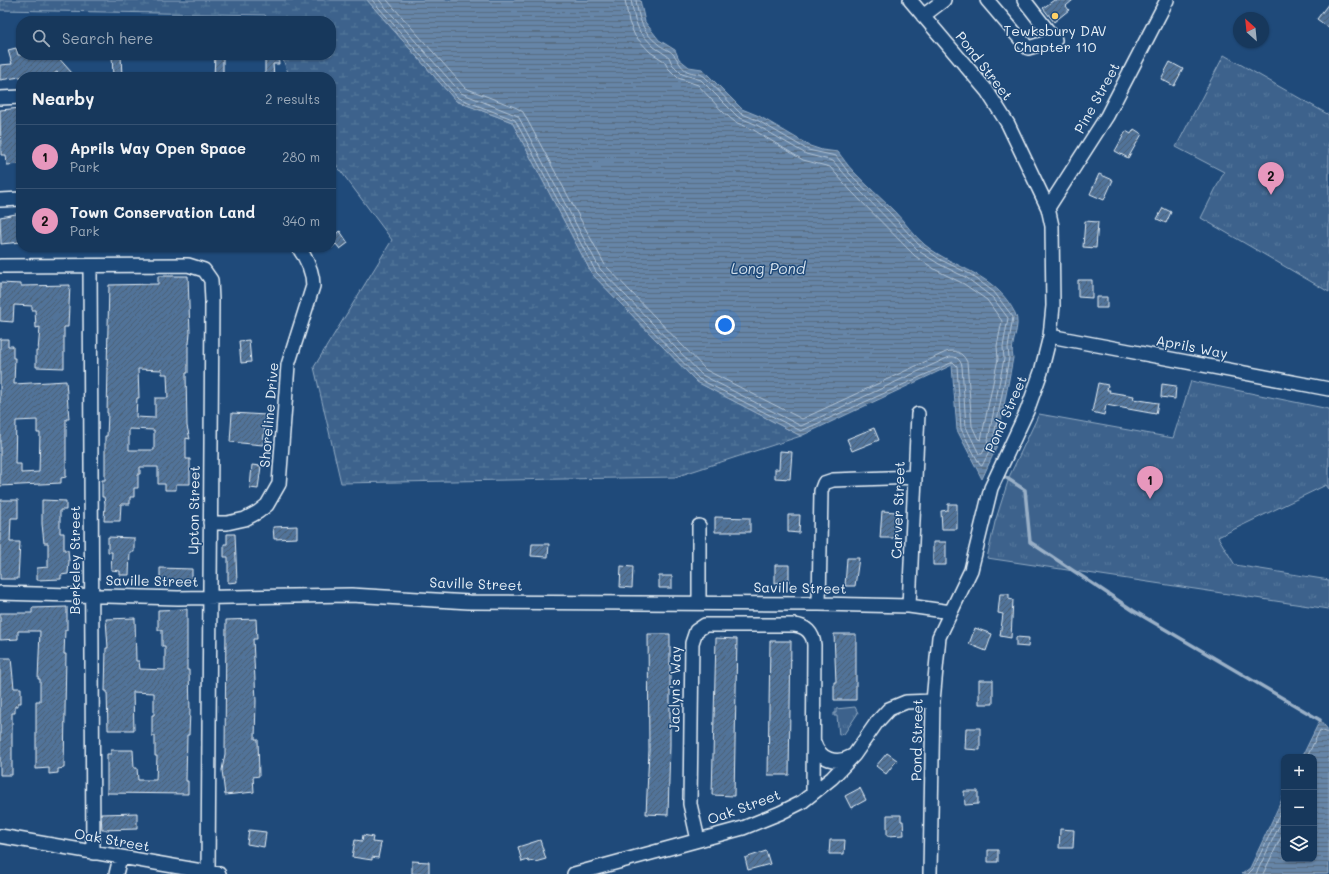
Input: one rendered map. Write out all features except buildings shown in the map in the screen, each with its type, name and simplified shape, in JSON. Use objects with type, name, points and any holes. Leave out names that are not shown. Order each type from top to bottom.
[{"type":"street","name":"Pond Street","points":[[910,0],[987,91],[1008,124],[1048,208],[1052,226],[1053,306],[1050,336],[1032,399],[991,488],[972,570],[939,637],[933,701],[930,874]]},
{"type":"street","points":[[923,16],[944,0]]},
{"type":"street","points":[[987,0],[1028,48],[1054,40],[1024,0]]},
{"type":"street","name":"Pine Street","points":[[1048,208],[1107,116],[1167,0]]},
{"type":"street","points":[[0,98],[16,97]]},
{"type":"street","points":[[0,200],[16,199]]},
{"type":"street","name":"Shoreline Drive","points":[[210,523],[227,523],[245,519],[258,512],[267,505],[279,484],[288,365],[313,286],[313,275],[302,252]]},
{"type":"street","name":"Upton Street","points":[[90,266],[188,265],[204,270],[211,280],[209,598],[214,873]]},
{"type":"street","points":[[0,266],[90,266]]},
{"type":"street","name":"Berkeley Street","points":[[90,266],[93,853]]},
{"type":"street","name":"Aprils Way","points":[[1050,336],[1329,389]]},
{"type":"street","name":"Carver Street","points":[[909,606],[918,414]]},
{"type":"street","points":[[819,604],[821,491],[824,483],[833,480],[915,477]]},
{"type":"street","points":[[699,526],[699,603]]},
{"type":"street","name":"Saville Street","points":[[0,593],[209,598],[351,595],[469,602],[819,604],[909,606],[951,612]]},
{"type":"street","name":"Jaclyn's Way","points":[[698,840],[691,815],[690,798],[692,643],[694,635],[700,627],[710,623],[794,625],[802,626],[808,631],[814,642],[814,739]]},
{"type":"street","name":"Oak Street","points":[[574,874],[743,828],[791,808],[814,793],[854,755],[877,722],[892,707],[906,702],[933,701]]},
{"type":"street","points":[[814,739],[817,749],[828,759],[842,760],[854,755]]},
{"type":"street","points":[[814,739],[814,793]]},
{"type":"street","name":"Oak Street","points":[[0,836],[120,858],[162,869],[214,873]]},
{"type":"street","points":[[116,874],[120,858]]},
{"type":"green space","points":[[0,0],[367,0],[456,101],[512,122],[592,274],[697,382],[801,436],[675,477],[341,483],[314,367],[392,240],[336,165],[336,72],[288,72],[283,60],[336,60],[336,16],[266,16],[0,10]]},
{"type":"green space","points":[[1224,55],[1329,115],[1329,292],[1201,218],[1224,172],[1176,147]]},
{"type":"green space","points":[[1191,381],[1329,409],[1329,489],[1326,485],[1218,537],[1235,565],[1329,580],[1329,609],[987,558],[995,522],[1010,475],[1039,414],[1173,438]]},
{"type":"green space","points":[[855,707],[858,713],[844,734],[839,735],[837,716],[834,716],[836,709]]},
{"type":"water","name":"Long Pond","points":[[367,0],[640,0],[645,22],[659,40],[675,50],[679,59],[689,67],[702,69],[742,109],[759,116],[810,146],[822,150],[838,152],[851,169],[894,211],[925,245],[985,280],[1006,299],[1015,313],[1017,324],[1012,352],[1013,358],[996,448],[982,479],[957,430],[952,365],[801,436],[697,382],[592,274],[512,122],[456,101]]},
{"type":"water","points":[[1320,720],[1329,731],[1329,874],[1242,874],[1250,868],[1281,801],[1281,862],[1317,862],[1317,754],[1303,754]]},
{"type":"waterway","points":[[1005,477],[1025,490],[1030,542],[1134,611],[1320,720]]},
{"type":"place","name":"Tewksbury DAV Chapter 110","points":[[1055,16]]},
{"type":"place","name":"Town Conservation Land","points":[[1271,195]]},
{"type":"place","name":"Aprils Way Open Space","points":[[1150,499]]}]
